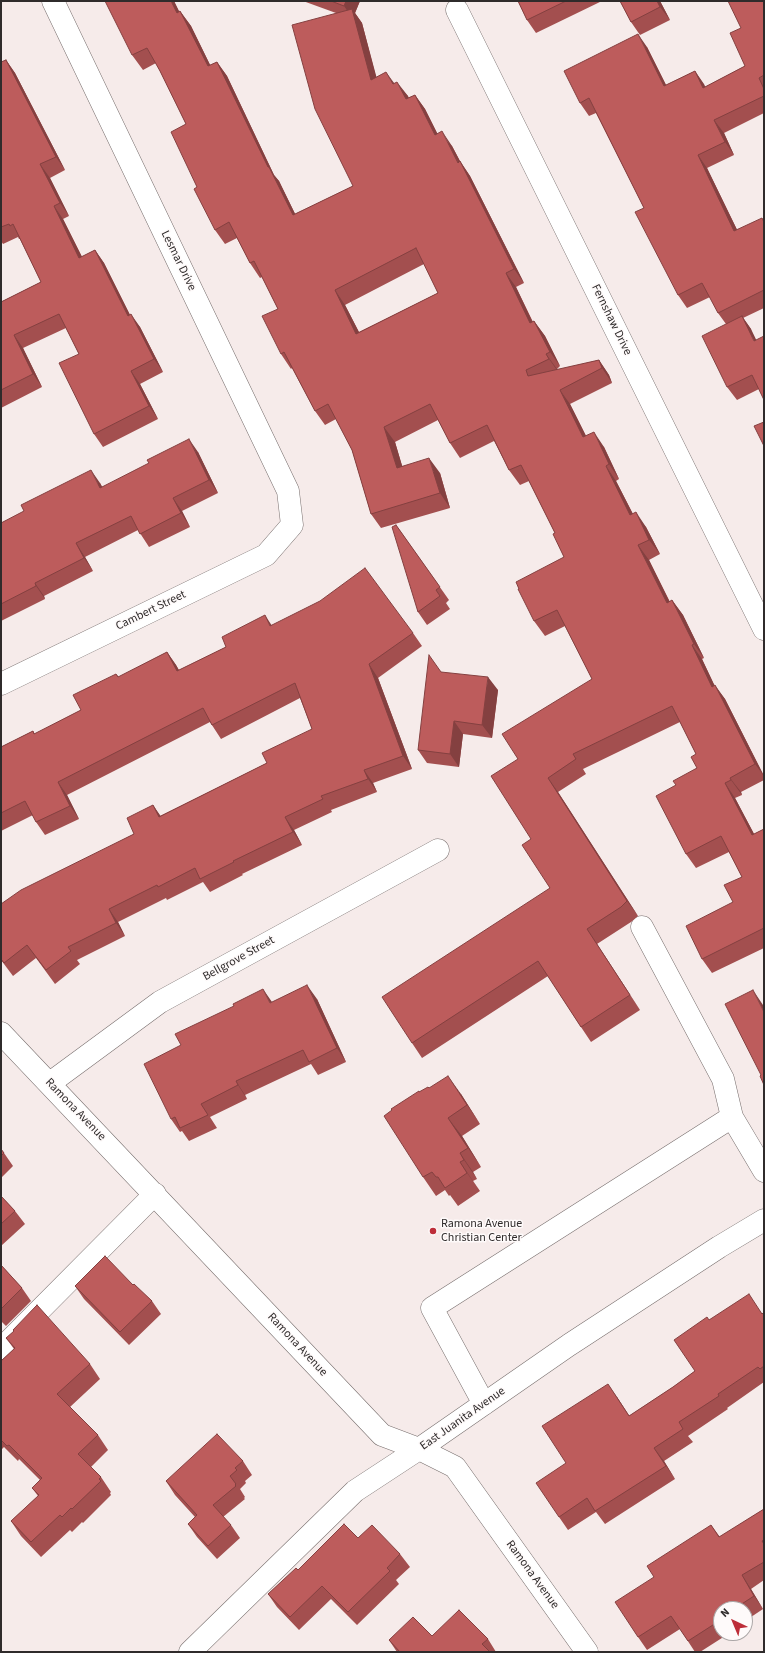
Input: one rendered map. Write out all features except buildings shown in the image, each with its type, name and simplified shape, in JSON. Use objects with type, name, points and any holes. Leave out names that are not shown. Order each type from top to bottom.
[{"type":"street","name":"Lesmar Drive","points":[[53,1],[288,491],[292,525]]},
{"type":"street","name":"Fernshaw Drive","points":[[457,10],[764,629]]},
{"type":"street","name":"Cambert Street","points":[[1,684],[266,555],[292,525]]},
{"type":"street","name":"Bellgrove Street","points":[[50,1083],[160,1002],[438,850]]},
{"type":"street","points":[[642,927],[723,1079],[732,1117],[764,1171]]},
{"type":"street","name":"Ramona Avenue","points":[[1,1033],[382,1435],[419,1449],[454,1467],[587,1652]]},
{"type":"street","points":[[484,1404],[432,1308],[732,1117]]},
{"type":"street","points":[[1,1352],[4,1346],[155,1194]]},
{"type":"street","name":"East Juanita Avenue","points":[[190,1652],[355,1491],[419,1449],[569,1345],[712,1251],[764,1220]]},
{"type":"place","name":"Ramona Avenue Christian Center","points":[[433,1231]]}]
